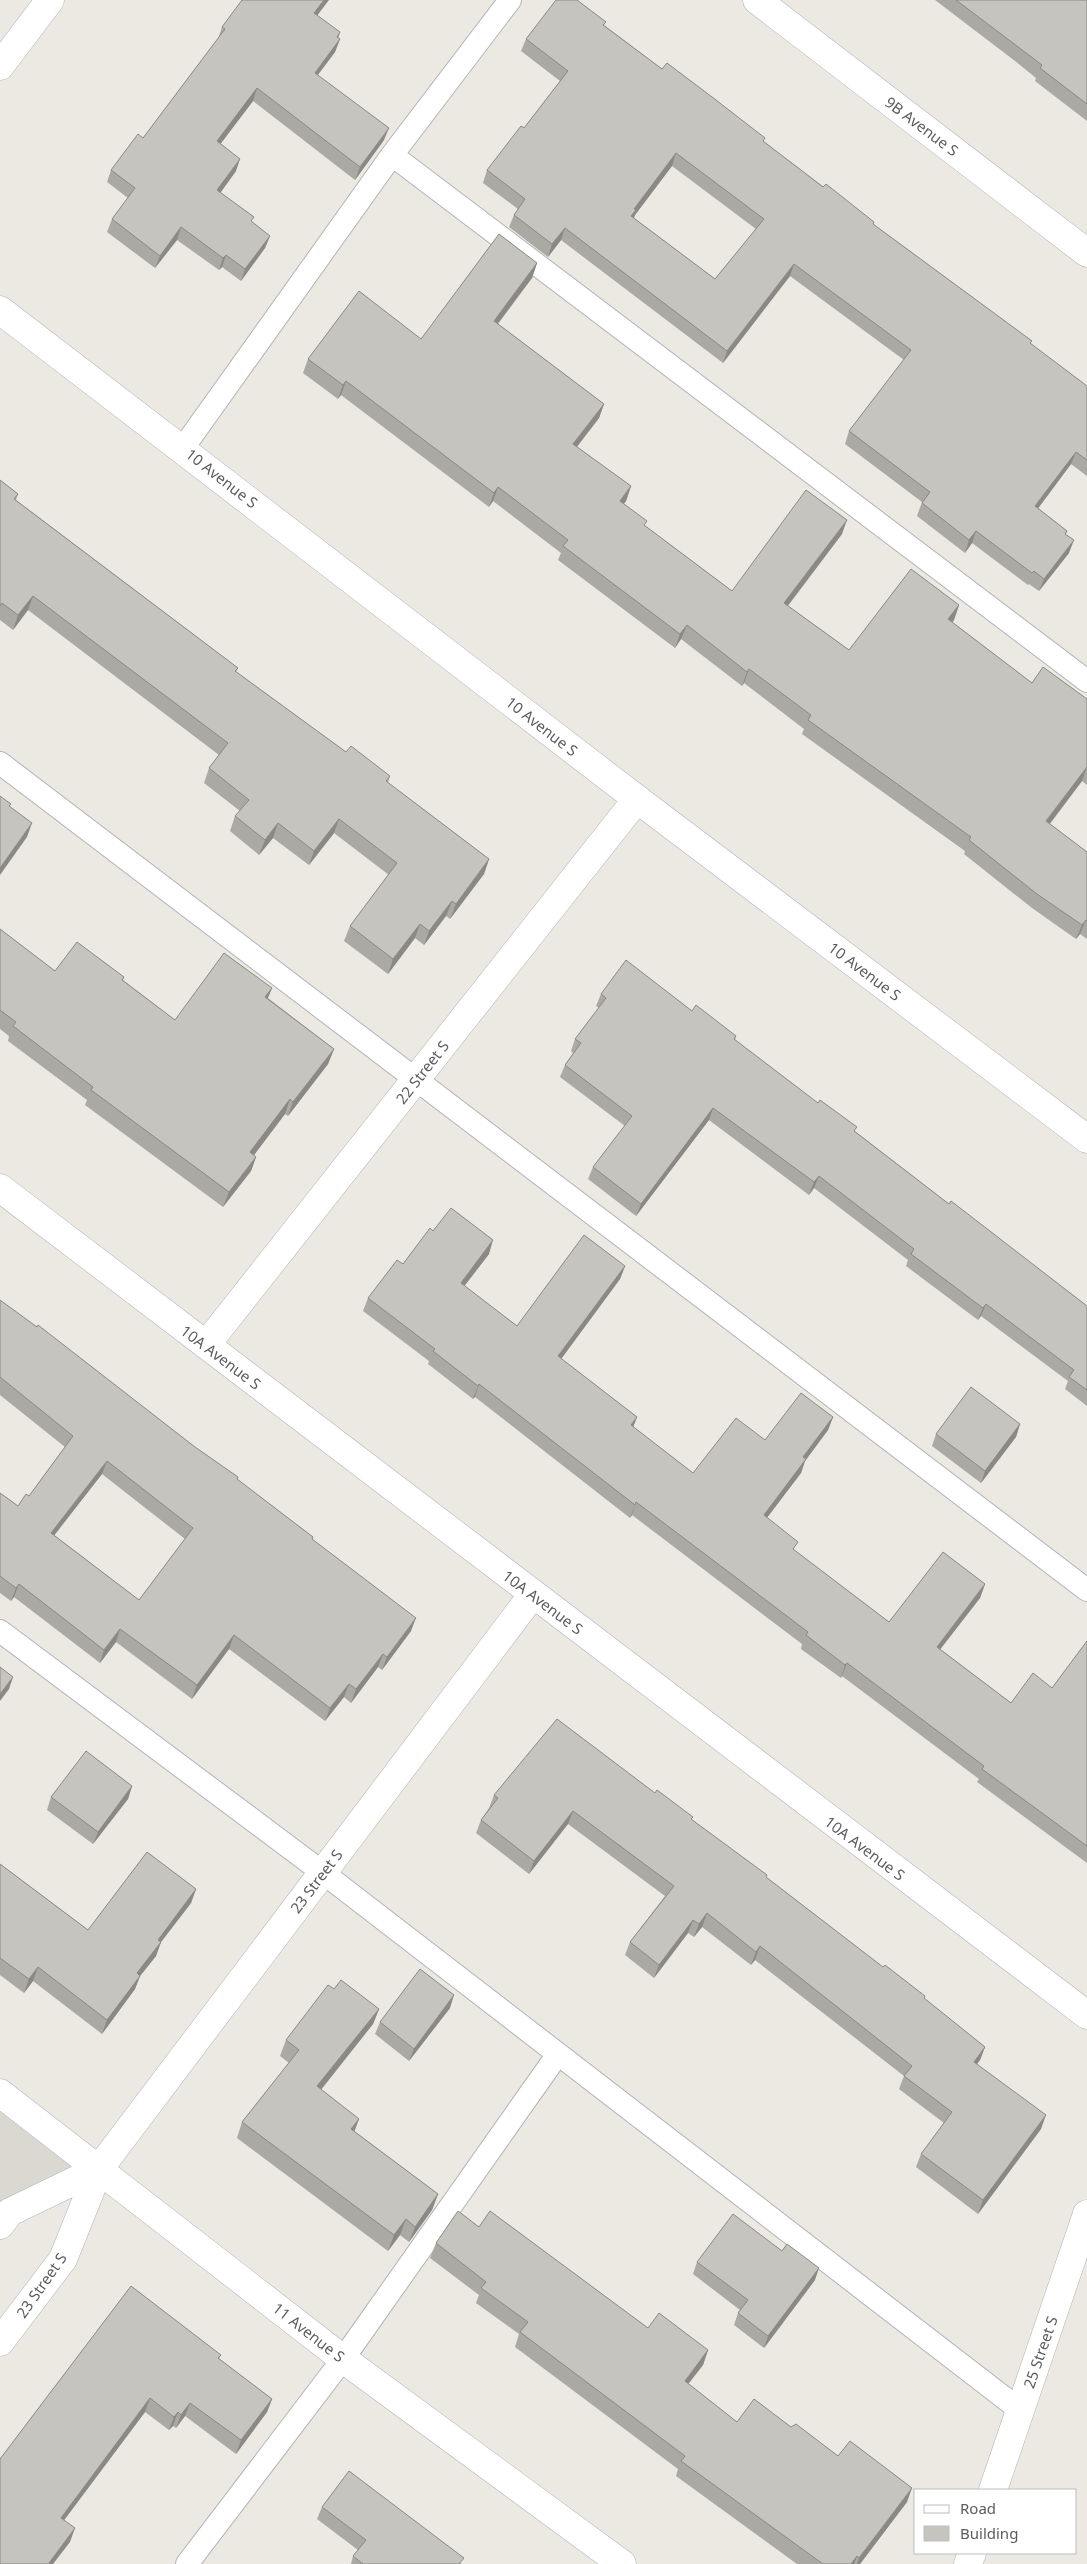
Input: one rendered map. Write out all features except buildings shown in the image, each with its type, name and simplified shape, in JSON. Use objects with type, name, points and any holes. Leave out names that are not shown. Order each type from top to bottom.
[{"type":"street","points":[[0,66],[50,0]]},
{"type":"street","name":"9B Avenue S","points":[[757,0],[1087,253]]},
{"type":"street","name":"10 Avenue S","points":[[0,310],[183,448],[637,800],[1087,1138]]},
{"type":"street","name":"22 Street S","points":[[206,1345],[637,800]]},
{"type":"street","name":"10A Avenue S","points":[[0,1188],[1087,2015]]},
{"type":"street","name":"23 Street S","points":[[0,2342],[63,2259],[99,2169],[533,1594]]},
{"type":"street","name":"11 Avenue S","points":[[0,2093],[343,2359],[610,2560]]},
{"type":"street","name":"23 Street S","points":[[0,2226],[10,2212],[99,2169]]},
{"type":"street","name":"25 Street S","points":[[993,2489],[1087,2214]]},
{"type":"lane","points":[[183,448],[392,155],[510,0]]},
{"type":"lane","points":[[392,155],[1087,680]]},
{"type":"lane","points":[[0,763],[417,1078],[1087,1590]]},
{"type":"lane","points":[[0,1631],[322,1872],[1020,2410]]},
{"type":"lane","points":[[187,2564],[343,2359],[558,2054]]},
{"type":"shaded area","points":[[0,2093],[99,2169],[0,2225]]}]
